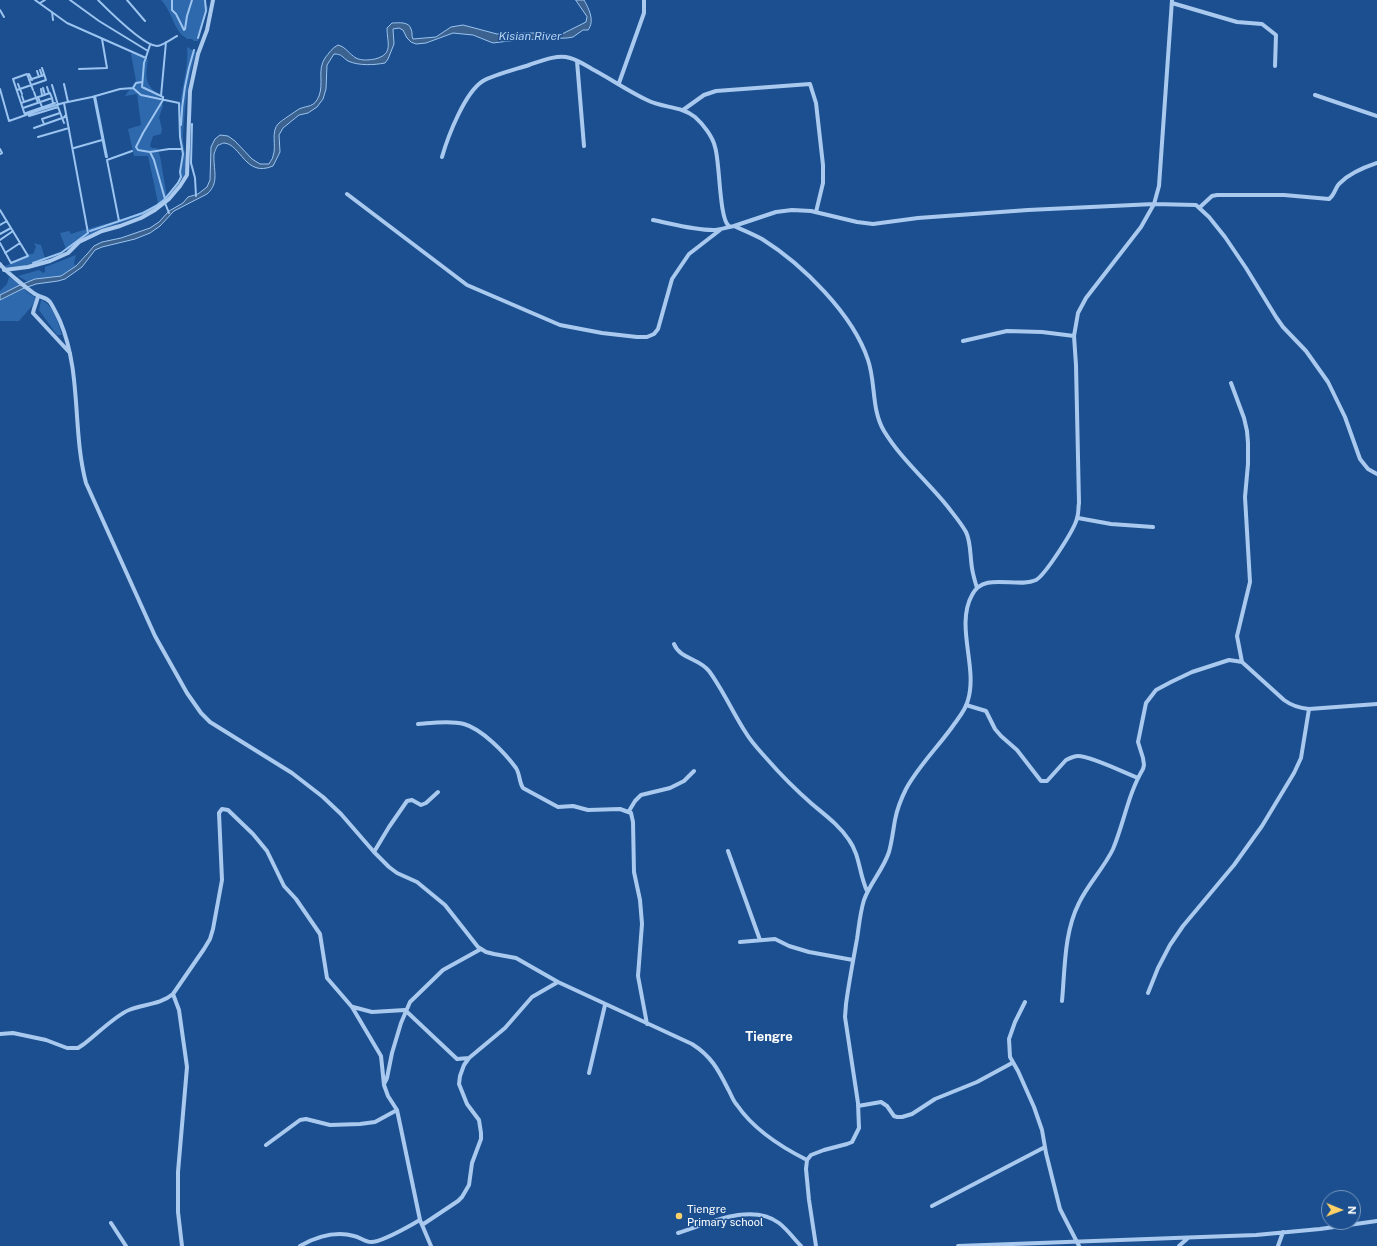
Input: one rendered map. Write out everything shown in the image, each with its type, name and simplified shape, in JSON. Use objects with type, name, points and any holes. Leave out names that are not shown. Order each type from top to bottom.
[{"type":"street","points":[[4,270],[28,267],[50,261],[68,253],[79,242],[102,231],[141,218],[155,210],[169,199],[180,186],[187,175],[190,91],[198,54],[207,30],[212,0]]},
{"type":"street","points":[[619,83],[644,13],[644,0]]},
{"type":"street","points":[[816,1246],[806,1169],[807,1160],[811,1155],[852,1142],[859,1128],[858,1106],[845,1017],[861,912],[867,891],[883,867],[889,853],[900,803],[907,787],[952,728],[966,705],[970,685],[966,629],[967,613],[972,595],[977,588],[992,582],[1028,583],[1037,580],[1048,567],[1073,529],[1078,518],[1076,365],[1074,336],[1078,313],[1086,298],[1130,243],[1154,204],[1159,186],[1172,1],[1237,22],[1262,24],[1276,36],[1275,66]]},
{"type":"street","points":[[442,157],[449,134],[469,95],[483,81],[510,71],[556,58],[569,58],[619,83],[648,101],[662,106],[683,110],[696,118],[715,145],[725,223],[729,226]]},
{"type":"street","points":[[577,61],[584,146]]},
{"type":"street","points":[[683,110],[704,95],[716,91],[810,84],[816,103],[824,165],[823,182],[816,212]]},
{"type":"street","points":[[1315,95],[1377,116]]},
{"type":"street","points":[[1199,208],[1212,196],[1217,195],[1284,195],[1329,198],[1333,196],[1340,183],[1353,174],[1377,163]]},
{"type":"street","points":[[347,194],[467,285],[560,325],[602,333],[637,337],[647,337],[654,334],[658,328],[672,279],[689,254],[720,230],[776,212],[792,210],[816,212],[857,222],[873,224],[918,218],[1028,210],[1154,204],[1196,205],[1209,217],[1225,237],[1283,327],[1306,351],[1328,382],[1345,417],[1360,459],[1368,469],[1377,474]]},
{"type":"street","points":[[653,220],[699,229],[720,230]]},
{"type":"street","points":[[734,226],[761,239],[799,266],[842,311],[869,361],[873,395],[877,412],[890,441],[937,494],[966,532],[972,570],[977,588]]},
{"type":"street","points":[[0,264],[4,270],[12,274],[37,295],[50,301],[64,330],[71,355],[76,394],[81,459],[86,483],[155,636],[187,693],[201,713],[210,722],[292,773],[323,797],[341,814],[389,867],[397,873],[417,882],[445,905],[469,937],[481,949],[494,954],[516,958],[558,982],[692,1044],[702,1051],[720,1071],[736,1105],[751,1121],[767,1137],[807,1160]]},
{"type":"street","points":[[37,295],[37,301],[34,306],[33,313],[71,355]]},
{"type":"street","points":[[963,341],[1007,331],[1042,332],[1074,336]]},
{"type":"street","points":[[1231,382],[1244,418],[1248,443],[1245,497],[1250,582],[1237,636],[1242,662]]},
{"type":"street","points":[[1078,518],[1111,524],[1153,527]]},
{"type":"street","points":[[674,644],[678,652],[707,668],[718,683],[747,735],[790,784],[835,822],[849,839],[855,849],[863,882],[867,891]]},
{"type":"street","points":[[1062,1001],[1067,940],[1072,920],[1078,903],[1112,849],[1144,765],[1138,742],[1146,703],[1153,693],[1192,672],[1229,660],[1242,662],[1291,705],[1298,708],[1309,709],[1377,704]]},
{"type":"street","points":[[966,705],[986,711],[995,729],[1017,750],[1041,781],[1047,781],[1066,760],[1080,756],[1138,778]]},
{"type":"street","points":[[1148,993],[1158,968],[1170,945],[1183,926],[1234,865],[1262,826],[1294,773],[1301,758],[1309,709]]},
{"type":"street","points":[[418,724],[457,723],[469,726],[500,749],[517,770],[521,786],[523,788],[553,806],[561,808],[573,806],[588,810],[620,809],[629,811],[633,817],[634,872],[640,900],[642,924],[638,976],[647,1024]]},
{"type":"street","points":[[629,811],[641,795],[670,788],[694,772]]},
{"type":"street","points":[[374,852],[406,801],[412,800],[421,805],[426,803],[438,792]]},
{"type":"street","points":[[0,1034],[13,1033],[46,1040],[67,1048],[78,1048],[99,1033],[118,1016],[128,1010],[167,999],[173,994],[204,950],[213,929],[222,880],[219,813],[222,809],[228,810],[253,834],[267,851],[284,886],[296,898],[320,934],[327,978],[352,1006],[381,1056],[384,1085],[388,1096],[397,1110],[420,1220],[431,1246]]},
{"type":"street","points":[[728,851],[760,940]]},
{"type":"street","points":[[740,942],[775,939],[809,952],[853,960]]},
{"type":"street","points":[[384,1085],[405,1010],[410,1002],[443,970],[481,949]]},
{"type":"street","points":[[422,1225],[458,1201],[470,1185],[472,1163],[481,1139],[481,1127],[479,1120],[467,1104],[459,1084],[464,1065],[469,1058],[505,1028],[532,997],[558,982]]},
{"type":"street","points":[[173,994],[179,1010],[187,1067],[178,1172],[178,1212],[182,1246]]},
{"type":"street","points":[[1025,1002],[1015,1022],[1010,1039],[1010,1057],[1034,1107],[1042,1130],[1060,1209],[1079,1246]]},
{"type":"street","points":[[589,1073],[606,1005]]},
{"type":"street","points":[[352,1006],[372,1012],[405,1010],[457,1059],[469,1058]]},
{"type":"street","points":[[858,1106],[881,1102],[887,1106],[894,1116],[902,1117],[912,1114],[934,1099],[976,1082],[1012,1063]]},
{"type":"street","points":[[266,1145],[300,1120],[306,1119],[330,1125],[360,1124],[375,1122],[397,1110]]},
{"type":"street","points":[[932,1206],[1045,1147]]},
{"type":"street","points":[[678,1233],[728,1217],[743,1214],[769,1218],[779,1223],[801,1246]]},
{"type":"street","points":[[300,1246],[324,1236],[337,1234],[354,1236],[371,1242],[376,1241],[420,1220]]},
{"type":"street","points":[[958,1246],[1188,1238],[1320,1229],[1377,1221]]},
{"type":"street","points":[[110,1223],[126,1246]]},
{"type":"street","points":[[1278,1246],[1283,1232]]},
{"type":"street","points":[[1179,1246],[1188,1238]]},
{"type":"shaded area","points":[[161,0],[205,0],[208,8],[198,41],[187,39],[181,34],[167,7]]},
{"type":"shaded area","points":[[187,47],[196,52],[189,82],[184,123],[183,139],[186,169],[184,175],[178,183],[183,153],[179,129],[180,105],[186,69]]},
{"type":"shaded area","points":[[133,52],[148,60],[148,82],[163,106],[159,117],[162,129],[161,134],[153,136],[150,146],[152,148],[157,148],[160,156],[167,197],[155,208],[139,217],[102,229],[67,252],[60,233],[69,231],[71,234],[127,218],[158,203],[148,156],[134,156],[128,129],[141,125],[137,94],[125,96],[136,81],[131,54]]},
{"type":"shaded area","points":[[34,243],[41,245],[45,258],[37,267],[33,264],[6,268],[3,267],[26,257],[26,254],[33,254],[36,247]]},
{"type":"shaded area","points":[[76,255],[74,263],[75,266],[61,276],[35,279],[28,282],[18,276],[39,270],[43,273],[45,272],[45,267]]},
{"type":"shaded area","points":[[9,277],[21,285],[0,295],[0,291],[7,284]]},
{"type":"shaded area","points":[[24,288],[36,298],[32,306],[19,321],[0,321],[0,300]]},
{"type":"shaded area","points":[[41,300],[45,302],[52,310],[62,335],[57,335],[39,310]]},
{"type":"water","name":"Kisian River","points":[[576,0],[584,0],[589,11],[591,23],[588,30],[583,30],[573,37],[493,43],[473,35],[453,33],[426,43],[416,44],[411,42],[403,30],[399,28],[393,29],[394,44],[385,63],[371,65],[357,64],[348,61],[340,55],[334,54],[327,65],[326,89],[323,99],[317,107],[308,113],[299,115],[283,128],[279,135],[280,152],[273,166],[256,168],[244,159],[230,145],[224,143],[218,145],[214,154],[215,180],[211,190],[207,194],[174,211],[160,226],[150,233],[135,239],[95,250],[82,267],[65,279],[36,284],[0,300],[0,295],[35,279],[61,276],[76,266],[94,246],[102,242],[121,238],[150,228],[159,222],[169,211],[183,203],[188,197],[198,194],[207,187],[210,180],[211,147],[215,139],[220,135],[228,136],[235,141],[252,159],[260,164],[269,164],[273,158],[274,134],[276,126],[299,109],[315,103],[319,96],[321,86],[321,67],[325,58],[338,45],[343,47],[358,59],[368,60],[381,57],[387,51],[387,28],[392,23],[403,23],[410,26],[413,39],[436,37],[451,27],[463,25],[497,34],[562,34],[586,22],[587,17]]},
{"type":"waterway","points":[[35,0],[67,23],[146,58]]},
{"type":"waterway","points":[[40,3],[45,0]]},
{"type":"waterway","points":[[70,0],[99,21],[148,51]]},
{"type":"waterway","points":[[98,0],[126,27],[151,44],[157,46],[177,36]]},
{"type":"waterway","points":[[127,0],[145,21]]},
{"type":"waterway","points":[[172,0],[172,10],[176,14],[184,30]]},
{"type":"waterway","points":[[185,29],[192,0]]},
{"type":"waterway","points":[[198,38],[206,11],[205,0]]},
{"type":"waterway","points":[[0,10],[4,17]]},
{"type":"waterway","points":[[52,12],[53,20]]},
{"type":"waterway","points":[[79,69],[107,68],[102,39]]},
{"type":"waterway","points":[[165,199],[154,160],[150,152],[138,150],[136,147],[163,100],[163,97],[161,96],[166,42]]},
{"type":"waterway","points":[[150,45],[144,63],[142,87],[161,96]]},
{"type":"waterway","points":[[181,125],[185,87],[194,50]]},
{"type":"waterway","points":[[17,90],[46,80],[42,68]]},
{"type":"waterway","points":[[40,70],[42,76]]},
{"type":"waterway","points":[[37,71],[39,77]]},
{"type":"waterway","points":[[25,115],[13,79],[27,74],[33,90]]},
{"type":"waterway","points":[[29,74],[32,80]]},
{"type":"waterway","points":[[29,80],[44,75]]},
{"type":"waterway","points":[[133,88],[136,83],[142,82]]},
{"type":"waterway","points":[[18,84],[22,94]]},
{"type":"waterway","points":[[64,84],[68,102]]},
{"type":"waterway","points":[[52,85],[58,105]]},
{"type":"waterway","points":[[47,87],[49,93]]},
{"type":"waterway","points":[[43,88],[45,95]]},
{"type":"waterway","points":[[0,89],[9,121],[63,103],[120,89],[133,88],[141,95],[179,103],[180,137],[183,154],[180,172],[181,177],[178,183],[165,199],[156,206],[143,213],[90,231]]},
{"type":"waterway","points":[[41,89],[42,95]]},
{"type":"waterway","points":[[34,92],[38,103]]},
{"type":"waterway","points":[[21,103],[50,93],[52,98]]},
{"type":"waterway","points":[[22,96],[24,102]]},
{"type":"waterway","points":[[95,96],[107,157]]},
{"type":"waterway","points":[[38,97],[42,107]]},
{"type":"waterway","points":[[94,97],[106,157]]},
{"type":"waterway","points":[[23,108],[52,98],[53,103]]},
{"type":"waterway","points":[[26,113],[55,103]]},
{"type":"waterway","points":[[33,263],[61,253],[88,233],[64,103]]},
{"type":"waterway","points":[[29,116],[58,107],[64,123]]},
{"type":"waterway","points":[[44,124],[42,119],[60,113]]},
{"type":"waterway","points":[[34,128],[65,117],[66,115]]},
{"type":"waterway","points":[[192,124],[191,163],[195,178],[196,196]]},
{"type":"waterway","points":[[38,137],[69,128]]},
{"type":"waterway","points":[[74,148],[102,140]]},
{"type":"waterway","points":[[0,149],[2,153],[0,154]]},
{"type":"waterway","points":[[150,152],[169,149],[182,149]]},
{"type":"waterway","points":[[119,221],[107,160],[132,151]]},
{"type":"waterway","points":[[165,203],[169,213]]},
{"type":"waterway","points":[[0,210],[28,256],[11,263],[0,243]]},
{"type":"waterway","points":[[0,225],[7,221]]},
{"type":"waterway","points":[[0,234],[11,228]]},
{"type":"waterway","points":[[0,240],[13,231]]},
{"type":"waterway","points":[[5,253],[20,243]]},
{"type":"place","name":"Tiengre Primary school","points":[[679,1216]]},
{"type":"district","name":"Tiengre","points":[[769,1037]]}]
